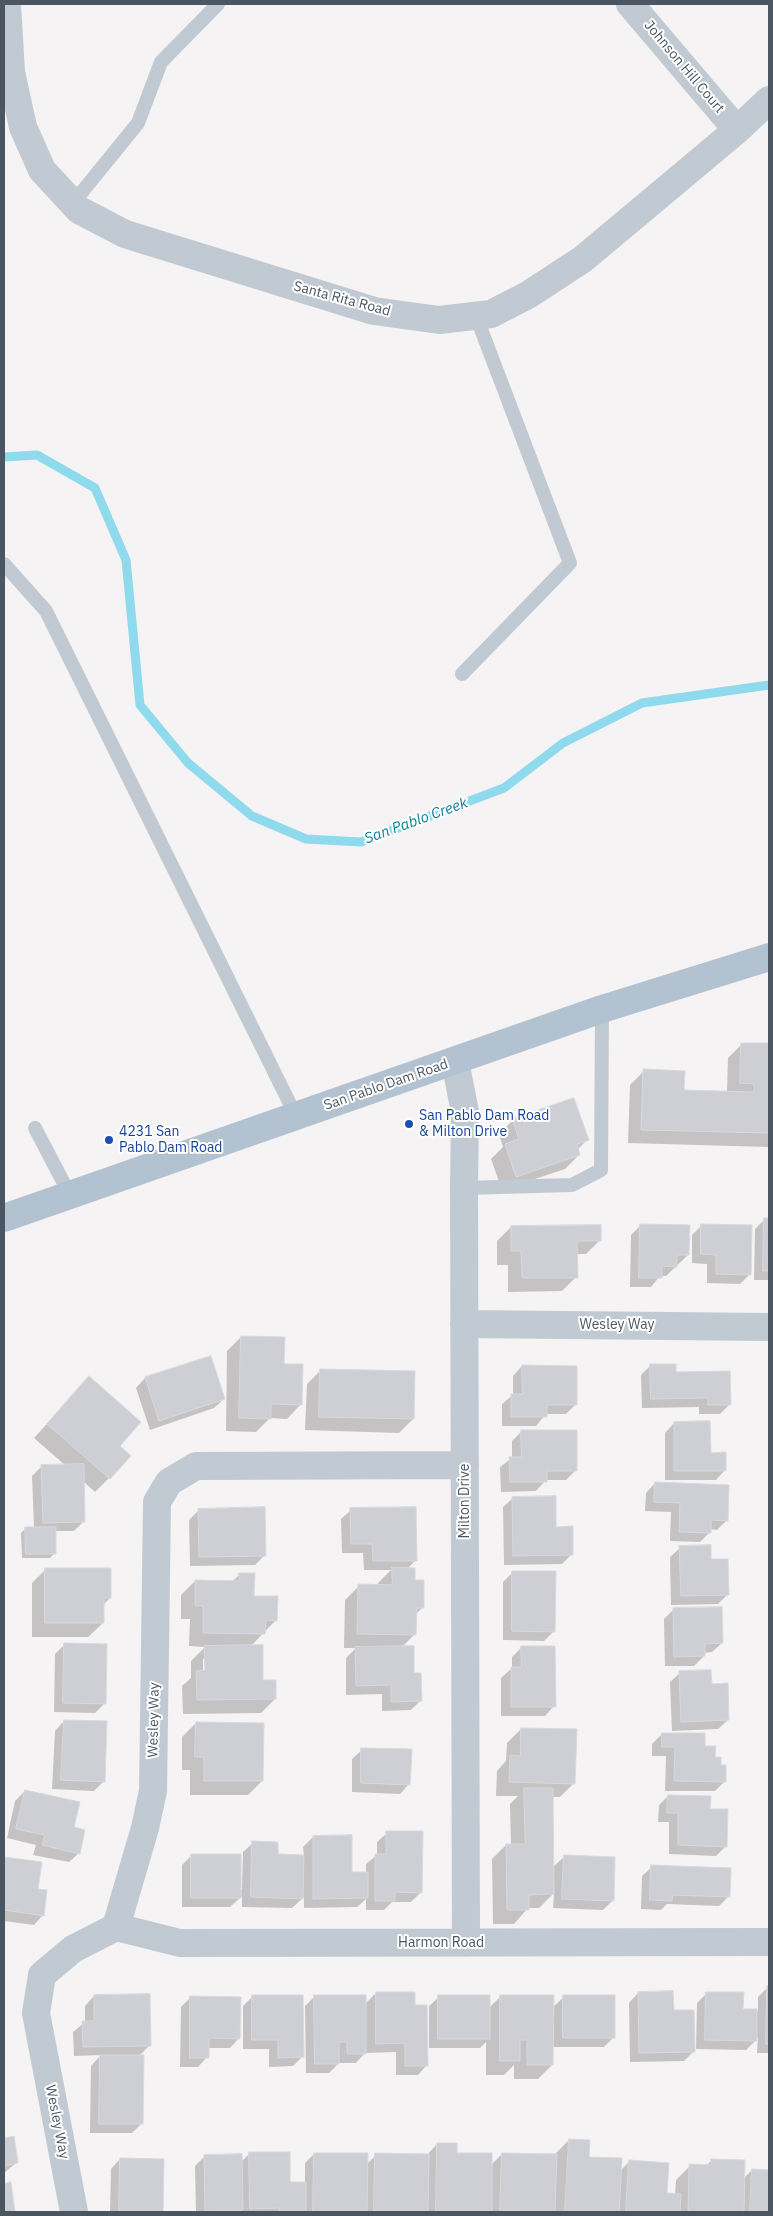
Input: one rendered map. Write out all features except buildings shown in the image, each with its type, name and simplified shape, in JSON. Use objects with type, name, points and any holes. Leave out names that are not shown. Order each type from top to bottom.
[{"type":"main road","name":"San Pablo Dam Road","points":[[4,1218],[602,1010],[769,957]]},
{"type":"street","name":"Santa Rita Road","points":[[7,4],[11,72],[23,127],[42,170],[79,210],[125,234],[374,311],[439,320],[491,314],[528,296],[583,259],[737,130],[769,100]]},
{"type":"street","name":"Johnson Hill Court","points":[[630,4],[737,130]]},
{"type":"street","name":"Milton Drive","points":[[455,1061],[465,1112],[466,1943]]},
{"type":"street","name":"Wesley Way","points":[[464,1324],[769,1326]]},
{"type":"street","name":"Wesley Way","points":[[74,2212],[36,2012],[42,1975],[73,1949],[116,1927],[145,1828],[153,1791],[157,1502],[169,1482],[196,1466],[465,1465]]},
{"type":"street","name":"Harmon Road","points":[[116,1927],[180,1943],[769,1942]]},
{"type":"lane","points":[[73,203],[138,123],[161,62],[218,4]]},
{"type":"lane","points":[[462,674],[570,563],[476,316]]},
{"type":"lane","points":[[4,564],[46,611],[296,1116]]},
{"type":"lane","points":[[464,1188],[572,1185],[601,1170],[602,1010]]},
{"type":"lane","points":[[35,1128],[70,1195]]},
{"type":"waterway","name":"San Pablo Creek","points":[[4,457],[37,455],[95,488],[126,560],[140,705],[188,763],[252,816],[306,839],[361,842],[504,788],[563,743],[642,703],[769,685]]},
{"type":"place","name":"San Pablo Dam Road & Milton Drive","points":[[409,1124]]},
{"type":"place","name":"4231 San Pablo Dam Road","points":[[109,1140]]}]
